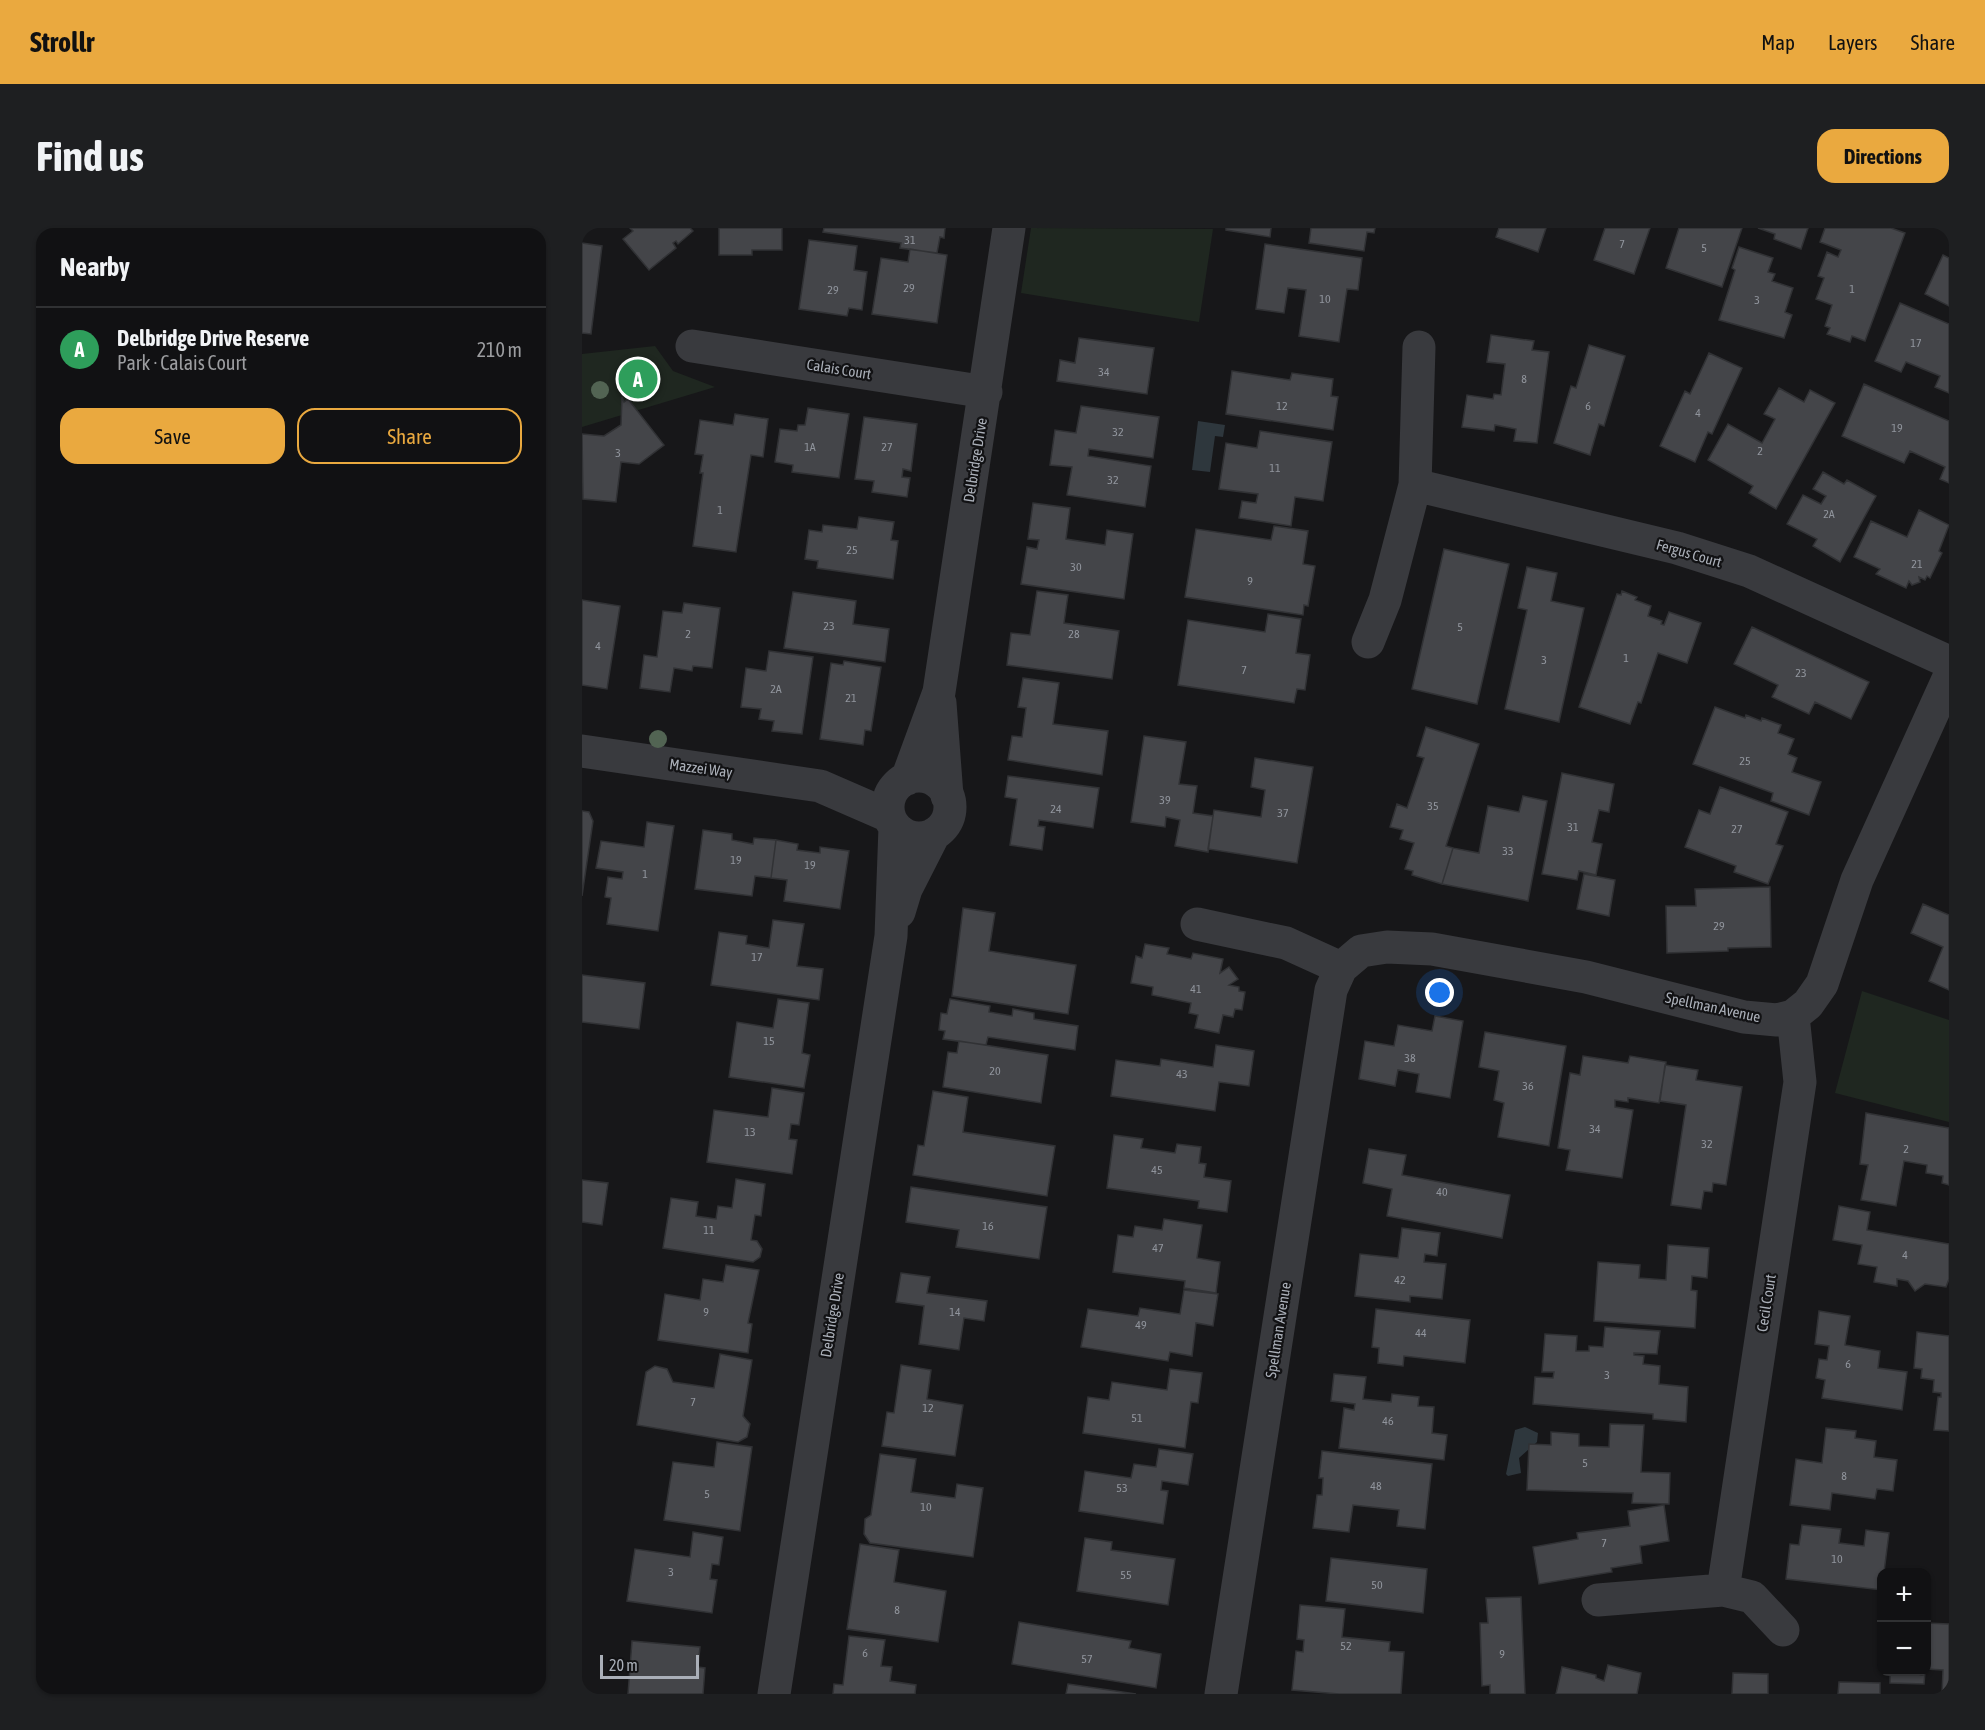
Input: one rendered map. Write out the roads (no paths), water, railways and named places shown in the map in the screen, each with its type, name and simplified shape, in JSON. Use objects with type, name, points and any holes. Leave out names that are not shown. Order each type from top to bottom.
[{"type":"street","name":"Delbridge Drive","points":[[905,780],[939,693],[1009,228]]},
{"type":"street","name":"Calais Court","points":[[692,346],[986,392]]},
{"type":"street","points":[[1368,642],[1385,600],[1415,485],[1419,347]]},
{"type":"street","name":"Fergus Court","points":[[1415,485],[1677,548],[1738,568],[1949,662]]},
{"type":"street","points":[[1793,1016],[1808,1004],[1822,984],[1857,880],[1949,677]]},
{"type":"street","name":"Delbridge Drive","points":[[939,693],[947,796]]},
{"type":"street","name":"Mazzei Way","points":[[582,751],[820,786],[905,780]]},
{"type":"street","points":[[926,777],[935,781],[947,796],[949,813],[941,828],[934,834],[917,838],[909,836],[892,821],[890,796],[905,780],[926,777]]},
{"type":"street","name":"Mazzei Way","points":[[820,786],[892,821]]},
{"type":"street","name":"Delbridge Drive","points":[[774,1694],[891,936],[892,821]]},
{"type":"street","name":"Delbridge Drive","points":[[891,936],[906,889],[934,834]]},
{"type":"street","points":[[1197,924],[1286,943],[1341,968]]},
{"type":"street","name":"Spellman Avenue","points":[[1221,1694],[1331,990],[1341,968],[1361,951],[1387,947],[1432,949],[1586,976],[1744,1017],[1777,1020],[1793,1016]]},
{"type":"street","name":"Cecil Court","points":[[1723,1590],[1800,1082],[1793,1016]]},
{"type":"street","points":[[1598,1600],[1723,1590],[1752,1597],[1783,1630]]},
{"type":"place","name":"Delbridge Drive Reserve","points":[[638,379]]}]
